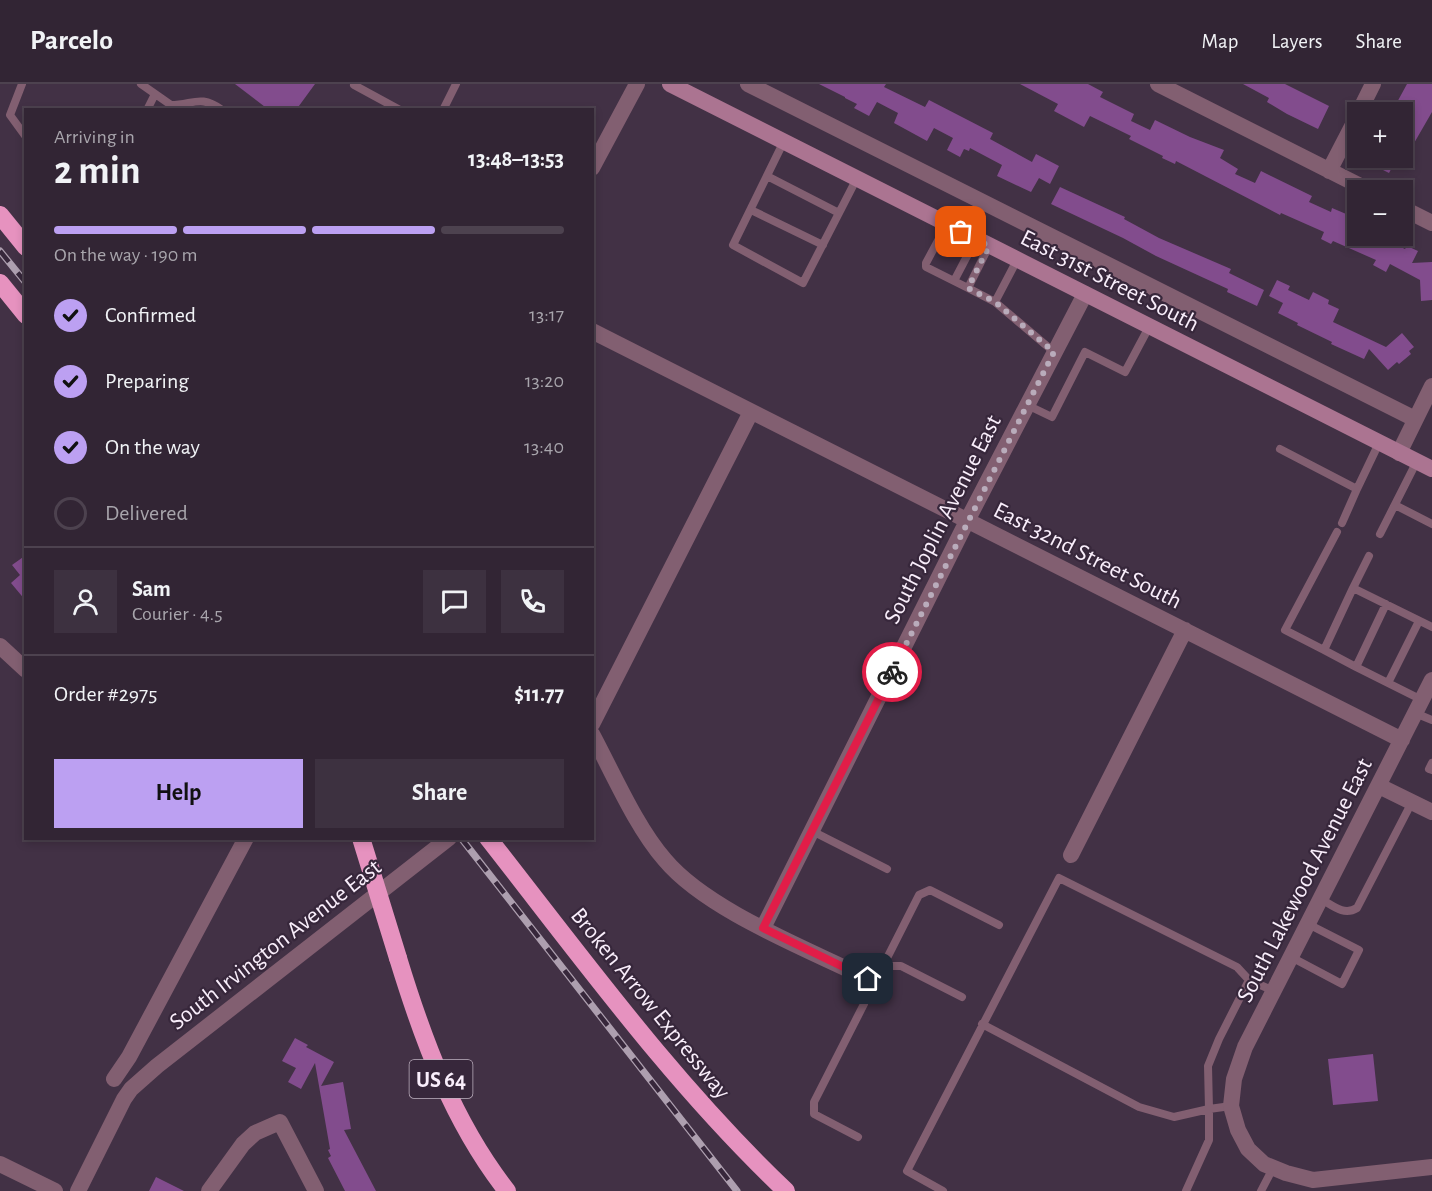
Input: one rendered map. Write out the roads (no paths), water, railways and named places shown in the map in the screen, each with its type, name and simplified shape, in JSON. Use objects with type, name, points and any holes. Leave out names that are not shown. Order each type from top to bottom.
[{"type":"highway","points":[[0,215],[24,245]]},
{"type":"highway","points":[[0,283],[24,313]]},
{"type":"highway","name":"US 64","points":[[362,840],[416,1017],[436,1068],[476,1147],[507,1191]]},
{"type":"highway","name":"Broken Arrow Expressway","points":[[490,840],[666,1063],[712,1116],[786,1191]]},
{"type":"main road","name":"East 31st Street South","points":[[670,84],[1432,469]]},
{"type":"street","points":[[594,164],[637,84]]},
{"type":"street","name":"East 31st Street South","points":[[748,84],[1415,419]]},
{"type":"street","points":[[1158,84],[1347,180]]},
{"type":"street","points":[[1364,102],[1373,84]]},
{"type":"street","points":[[1329,171],[1347,136]]},
{"type":"street","points":[[1413,214],[1432,223]]},
{"type":"street","name":"South Joplin Avenue East","points":[[763,928],[967,521],[1085,294]]},
{"type":"street","name":"East 32nd Street South","points":[[594,332],[1402,740]]},
{"type":"street","points":[[1399,453],[1415,419],[1430,395]]},
{"type":"street","points":[[594,720],[751,412]]},
{"type":"street","points":[[1071,855],[1185,630]]},
{"type":"street","points":[[0,646],[24,668]]},
{"type":"street","name":"South Lakewood Avenue East","points":[[1231,1106],[1234,1079],[1245,1047],[1432,680]]},
{"type":"street","points":[[594,738],[646,834],[664,860],[682,878],[701,892],[763,928],[868,979]]},
{"type":"street","points":[[1379,786],[1432,812]]},
{"type":"street","points":[[114,1079],[129,1057],[245,840]]},
{"type":"street","name":"South Irvington Avenue East","points":[[78,1191],[114,1117],[131,1089],[167,1058],[446,840]]},
{"type":"street","points":[[1231,1106],[1238,1130],[1248,1149],[1264,1164],[1273,1168],[1313,1180],[1339,1181],[1432,1167]]},
{"type":"street","points":[[209,1191],[213,1182],[243,1144],[255,1133],[280,1122],[315,1191]]},
{"type":"street","points":[[0,1164],[55,1191]]},
{"type":"lane","points":[[22,84],[10,109],[10,115],[24,134]]},
{"type":"lane","points":[[141,84],[171,105],[192,100],[213,103],[219,108]]},
{"type":"lane","points":[[444,108],[456,84]]},
{"type":"lane","points":[[354,85],[396,108]]},
{"type":"lane","points":[[148,108],[155,94]]},
{"type":"lane","points":[[784,141],[733,245],[803,283],[857,178]]},
{"type":"lane","points":[[767,176],[839,213]]},
{"type":"lane","points":[[751,210],[823,245]]},
{"type":"lane","points":[[947,224],[926,267],[995,302],[1054,352]]},
{"type":"lane","points":[[954,281],[982,242]]},
{"type":"lane","points":[[968,288],[982,242]]},
{"type":"lane","points":[[995,302],[1017,260]]},
{"type":"lane","points":[[1027,405],[1052,417],[1085,352],[1125,372],[1149,327]]},
{"type":"lane","points":[[1342,523],[1379,443]]},
{"type":"lane","points":[[1280,449],[1358,489]]},
{"type":"lane","points":[[1380,534],[1417,462]]},
{"type":"lane","points":[[1395,505],[1432,524]]},
{"type":"lane","points":[[1337,532],[1284,630],[1388,683],[1419,706],[1432,720]]},
{"type":"lane","points":[[1324,650],[1369,556]]},
{"type":"lane","points":[[1353,588],[1432,627]]},
{"type":"lane","points":[[1356,667],[1386,604]]},
{"type":"lane","points":[[1388,683],[1419,621]]},
{"type":"lane","points":[[1432,763],[1429,768],[1432,770]]},
{"type":"lane","points":[[1321,899],[1344,912],[1351,912],[1357,908],[1412,802]]},
{"type":"lane","points":[[812,831],[887,869]]},
{"type":"lane","points":[[943,1191],[908,1171],[1059,878],[1237,967],[1249,980],[1274,991]]},
{"type":"lane","points":[[858,1137],[814,1114],[813,1102],[864,1004],[868,979],[883,966],[919,895],[930,890],[999,925]]},
{"type":"lane","points":[[1291,957],[1342,984],[1359,950],[1308,924]]},
{"type":"lane","points":[[883,966],[901,966],[962,997]]},
{"type":"lane","points":[[1186,1191],[1209,1140],[1208,1066],[1218,1039],[1249,980]]},
{"type":"lane","points":[[982,1024],[1139,1107],[1174,1117],[1231,1106]]},
{"type":"lane","points":[[1261,1191],[1273,1168]]},
{"type":"railway","points":[[0,251],[24,281]]},
{"type":"railway","points":[[463,840],[737,1191]]}]
